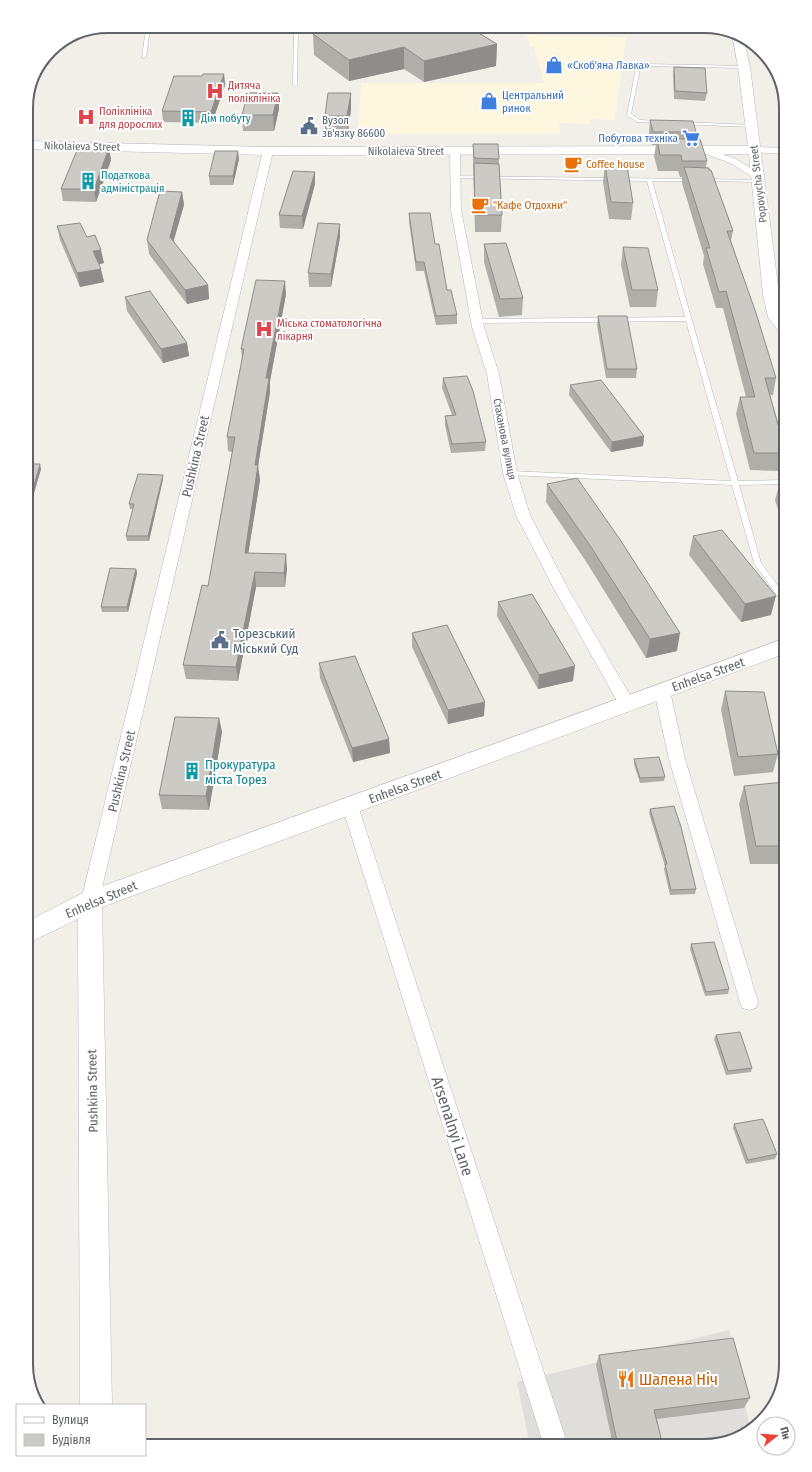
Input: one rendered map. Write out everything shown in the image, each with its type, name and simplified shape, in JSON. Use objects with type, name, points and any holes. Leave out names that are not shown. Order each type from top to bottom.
[{"type":"street","name":"Popovycha Street","points":[[738,42],[744,67],[752,126],[771,294],[779,312]]},
{"type":"street","name":"Nikolaieva Street","points":[[33,145],[268,151],[454,152],[779,150]]},
{"type":"street","name":"Pushkina Street","points":[[96,1404],[90,901],[268,151]]},
{"type":"street","points":[[706,151],[733,161],[758,179]]},
{"type":"street","name":"Стаханова вулиця","points":[[454,152],[456,210],[477,321],[493,374],[510,473],[522,515],[559,585],[627,704]]},
{"type":"street","name":"Enhelsa Street","points":[[33,930],[90,901],[779,648]]},
{"type":"street","points":[[662,691],[677,759],[749,1002]]},
{"type":"street","name":"Arsenalnyi Lane","points":[[350,806],[554,1439]]},
{"type":"lane","points":[[144,57],[147,33]]},
{"type":"lane","points":[[295,85],[296,33]]},
{"type":"lane","points":[[669,123],[639,121],[629,115],[638,68],[645,65],[744,67]]},
{"type":"lane","points":[[676,123],[752,126]]},
{"type":"lane","points":[[455,177],[649,180],[758,179]]},
{"type":"lane","points":[[649,180],[758,563],[779,592]]},
{"type":"lane","points":[[477,321],[689,319]]},
{"type":"lane","points":[[510,473],[735,483],[779,482]]},
{"type":"shaded area","name":"Центральний ринок","points":[[526,35],[626,37],[615,120],[590,119],[591,124],[559,123],[560,134],[358,134],[361,83],[544,83],[534,47],[530,46]]},
{"type":"shaded area","points":[[729,1330],[749,1424],[728,1435],[709,1439],[529,1439],[517,1382]]},
{"type":"building","points":[[479,33],[497,44],[424,61],[404,47],[349,60],[313,34]]},
{"type":"building","points":[[674,67],[705,68],[707,93],[675,91]]},
{"type":"building","points":[[203,74],[224,74],[211,112],[162,111],[174,76],[202,76]]},
{"type":"building","points":[[248,93],[278,93],[273,115],[242,115]]},
{"type":"building","points":[[328,93],[351,93],[347,116],[325,116]]},
{"type":"building","points":[[650,120],[693,121],[696,132],[653,132]]},
{"type":"building","points":[[657,139],[700,139],[707,161],[682,161],[681,155],[660,155]]},
{"type":"building","points":[[473,144],[498,144],[499,159],[474,158]]},
{"type":"building","points":[[78,148],[109,148],[94,189],[61,189]]},
{"type":"building","points":[[215,151],[238,151],[233,176],[209,176]]},
{"type":"building","points":[[474,163],[499,164],[502,215],[475,215]]},
{"type":"building","points":[[605,165],[627,166],[633,203],[611,202]]},
{"type":"building","points":[[684,167],[709,168],[709,170],[711,170],[733,231],[727,231],[756,313],[776,378],[765,378],[779,428],[779,453],[754,453],[740,397],[755,397],[726,291],[719,292],[706,248],[710,248]]},
{"type":"building","points":[[293,171],[315,172],[302,216],[279,215]]},
{"type":"building","points":[[160,191],[182,192],[170,237],[208,285],[185,290],[147,240]]},
{"type":"building","points":[[409,213],[430,213],[435,244],[439,244],[447,290],[451,290],[457,315],[436,316],[424,262],[416,262]]},
{"type":"building","points":[[80,223],[87,237],[95,235],[101,250],[93,251],[101,269],[77,273],[57,226]]},
{"type":"building","points":[[318,223],[340,224],[331,274],[308,273]]},
{"type":"building","points":[[506,243],[523,298],[500,299],[484,244]]},
{"type":"building","points":[[623,247],[648,248],[658,290],[632,290]]},
{"type":"building","points":[[256,280],[285,281],[266,378],[269,378],[255,465],[258,465],[245,553],[286,554],[284,573],[255,572],[236,667],[183,665],[202,585],[208,586],[235,437],[227,437],[244,349],[241,349]]},
{"type":"building","points":[[150,291],[187,343],[161,349],[125,297]]},
{"type":"building","points":[[598,316],[627,316],[637,369],[607,369]]},
{"type":"building","points":[[467,376],[473,391],[486,442],[452,444],[445,416],[456,415],[443,378]]},
{"type":"building","points":[[601,380],[644,436],[612,442],[570,385]]},
{"type":"building","points":[[33,464],[40,464],[33,489]]},
{"type":"building","points":[[138,474],[163,475],[148,536],[126,536],[134,504],[129,504]]},
{"type":"building","points":[[577,478],[619,538],[680,633],[650,639],[589,544],[547,484]]},
{"type":"building","points":[[722,530],[776,596],[745,604],[693,536]]},
{"type":"building","points":[[110,568],[136,569],[127,607],[101,607]]},
{"type":"building","points":[[532,594],[575,666],[539,675],[498,602]]},
{"type":"building","points":[[447,625],[485,702],[448,710],[412,633]]},
{"type":"building","points":[[355,656],[389,739],[352,748],[319,663]]},
{"type":"building","points":[[725,691],[764,692],[778,754],[738,757]]},
{"type":"building","name":"Прокуратура міста Торез","points":[[175,717],[219,718],[206,796],[159,795]]},
{"type":"building","points":[[659,757],[665,777],[640,778],[634,759]]},
{"type":"building","points":[[779,783],[779,846],[756,846],[744,786]]},
{"type":"building","points":[[674,806],[681,827],[696,889],[671,890],[665,864],[667,864],[650,809]]},
{"type":"building","points":[[714,942],[729,989],[706,992],[691,944]]},
{"type":"building","points":[[740,1032],[752,1068],[728,1071],[716,1035]]},
{"type":"building","points":[[763,1119],[777,1154],[748,1160],[734,1124]]},
{"type":"building","points":[[733,1338],[750,1398],[654,1410],[661,1439],[617,1439],[599,1355]]},
{"type":"place","name":"«Скоб'яна Лавка»","points":[[554,65]]},
{"type":"place","name":"Дитяча поліклініка","points":[[215,91]]},
{"type":"place","name":"Центральний ринок","points":[[489,101]]},
{"type":"place","name":"Поліклініка для дорослих","points":[[86,117]]},
{"type":"place","name":"Дім побуту","points":[[188,118]]},
{"type":"place","name":"Вузол зв'язку 86600","points":[[309,126]]},
{"type":"place","name":"Побутова техніка","points":[[691,138]]},
{"type":"place","name":"Coffee house","points":[[573,164]]},
{"type":"place","name":"Податкова адміністрація","points":[[88,181]]},
{"type":"place","name":"\"Кафе Отдохни\"","points":[[480,205]]},
{"type":"place","name":"Міська стоматологічна лікарня","points":[[264,329]]},
{"type":"place","name":"Торезський Міський Суд","points":[[220,640]]},
{"type":"place","name":"Прокуратура міста Торез","points":[[192,771]]},
{"type":"place","name":"Шалена Нiч","points":[[626,1379]]}]
